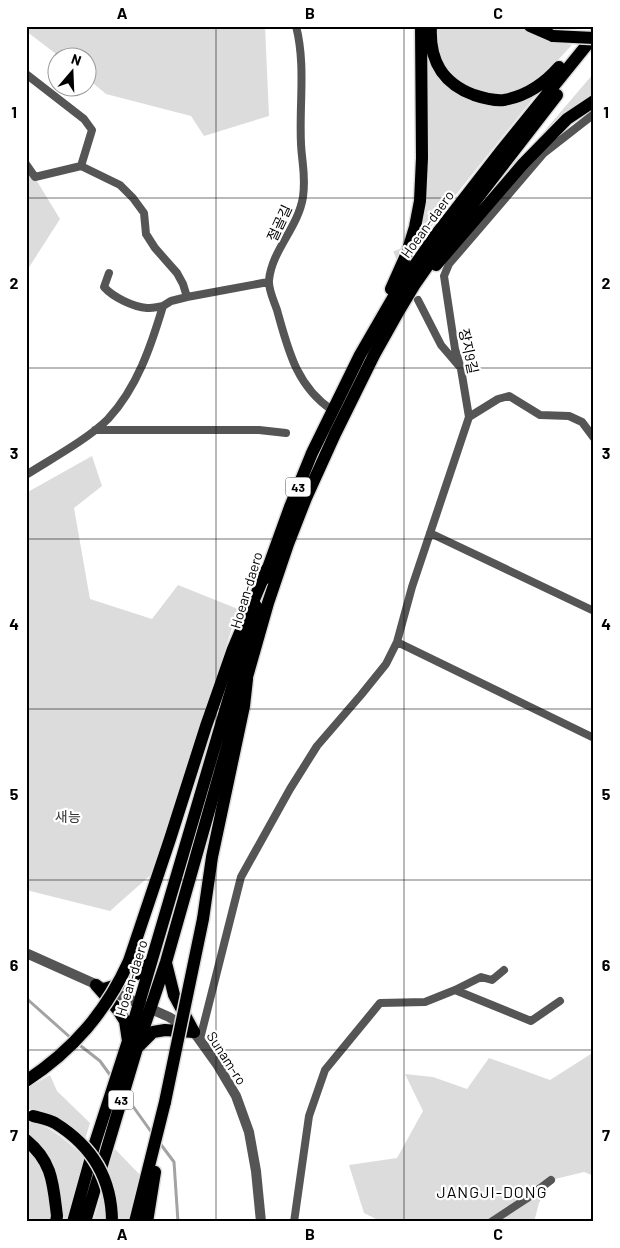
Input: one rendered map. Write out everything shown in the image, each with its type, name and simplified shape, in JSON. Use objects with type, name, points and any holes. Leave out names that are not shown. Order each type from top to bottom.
[{"type":"main road","points":[[360,355],[400,272],[416,227],[420,201],[422,158],[421,26]]},
{"type":"main road","points":[[431,26],[430,42],[435,58],[445,77],[461,90],[484,98],[503,100],[526,93],[549,79],[568,57],[588,50]]},
{"type":"main road","points":[[530,26],[553,36],[594,37]]},
{"type":"main road","name":"Hoean-daero","points":[[144,1006],[166,962],[268,603],[306,498],[335,434],[374,355],[427,265],[588,50],[594,37]]},
{"type":"main road","name":"Hoean-daero","points":[[73,1222],[95,1143],[144,1006],[151,962],[267,569],[294,498],[332,410],[360,355],[398,291],[436,236],[588,50]]},
{"type":"main road","points":[[402,305],[523,164],[567,119],[594,101]]},
{"type":"main road","points":[[26,1081],[48,1067],[67,1050],[100,1014],[129,961],[206,726],[233,650],[267,569]]},
{"type":"main road","points":[[147,1222],[166,1102],[203,919],[212,857],[244,706],[247,679]]},
{"type":"main road","points":[[151,962],[128,982],[102,987],[125,1021],[132,1044],[153,1032],[164,1030],[197,1035]]},
{"type":"main road","points":[[166,962],[174,995],[197,1035]]},
{"type":"main road","name":"43","points":[[85,1222],[132,1044]]},
{"type":"main road","points":[[135,1222],[166,1102]]},
{"type":"main road","points":[[29,1115],[53,1122],[88,1150],[108,1188],[112,1222]]},
{"type":"main road","points":[[26,1140],[36,1148],[49,1167],[57,1216],[56,1222]]},
{"type":"street","name":"절골길","points":[[268,282],[273,262],[296,222],[302,200],[305,177],[301,145],[302,62],[296,26]]},
{"type":"street","points":[[26,74],[84,119],[92,130],[81,166]]},
{"type":"street","name":"장지9길","points":[[197,1035],[241,876],[317,746],[386,664],[397,642],[430,533],[469,417],[444,276],[446,269],[544,153],[594,114]]},
{"type":"street","points":[[26,164],[35,177],[81,166],[120,185],[144,213],[146,234],[155,248],[177,273],[188,297]]},
{"type":"street","points":[[109,273],[104,287],[108,291],[136,306],[147,308],[162,306],[171,301],[188,297],[268,282],[294,365],[310,392],[332,410]]},
{"type":"street","points":[[418,300],[441,345],[461,369]]},
{"type":"street","points":[[26,475],[95,430],[119,406],[137,377],[162,306]]},
{"type":"street","points":[[469,417],[498,399],[509,396],[540,415],[569,416],[582,422],[594,438]]},
{"type":"street","points":[[95,430],[259,430],[286,433]]},
{"type":"street","points":[[430,533],[594,611]]},
{"type":"street","points":[[397,642],[594,738]]},
{"type":"street","name":"Sunam-ro","points":[[26,953],[169,1017],[197,1035],[236,1096],[249,1132],[261,1222]]},
{"type":"street","points":[[294,1222],[309,1116],[325,1070],[380,1002],[425,1002],[481,977],[492,980],[504,970]]},
{"type":"street","points":[[455,990],[531,1022],[560,1001]]},
{"type":"street","points":[[491,1222],[551,1180]]},
{"type":"green space","points":[[26,26],[265,26],[269,116],[204,136],[191,116],[106,94],[98,87],[98,48],[48,48],[26,31]]},
{"type":"green space","points":[[435,26],[516,26],[541,38],[572,45],[531,86],[518,92],[490,93],[476,90],[464,84],[443,66],[436,50]]},
{"type":"green space","points":[[425,36],[438,77],[474,100],[540,90],[438,217],[412,255]]},
{"type":"green space","points":[[593,74],[594,97],[523,156]]},
{"type":"green space","points":[[26,163],[60,219],[26,272]]},
{"type":"green space","name":"새능","points":[[92,456],[102,486],[74,508],[90,599],[152,619],[178,585],[238,609],[154,872],[110,911],[26,890],[26,493]]},
{"type":"green space","points":[[594,1052],[594,1176],[584,1172],[551,1180],[539,1203],[534,1222],[382,1222],[364,1213],[349,1165],[397,1158],[423,1111],[405,1074],[433,1077],[467,1089],[489,1058],[550,1080]]},
{"type":"green space","points":[[50,1075],[57,1091],[90,1123],[85,1139],[58,1119],[35,1110],[26,1109],[26,1089]]},
{"type":"green space","points":[[26,1120],[51,1130],[84,1157],[66,1222],[59,1222],[62,1196],[53,1162],[33,1139],[26,1134]]},
{"type":"green space","points":[[26,1145],[44,1170],[50,1200],[50,1222],[26,1222]]},
{"type":"green space","points":[[115,1149],[141,1176],[129,1222],[118,1222],[116,1196],[113,1183],[107,1171]]},
{"type":"green space","points":[[102,1192],[107,1222],[93,1222]]},
{"type":"waterway","points":[[26,998],[72,1039]]},
{"type":"waterway","points":[[77,1043],[100,1061],[113,1079]]},
{"type":"waterway","points":[[127,1098],[152,1133]]},
{"type":"waterway","points":[[159,1142],[174,1162],[178,1222]]},
{"type":"tunnel","points":[[397,250],[403,265]]},
{"type":"district","name":"JANGJI-DONG","points":[[492,1191]]}]
